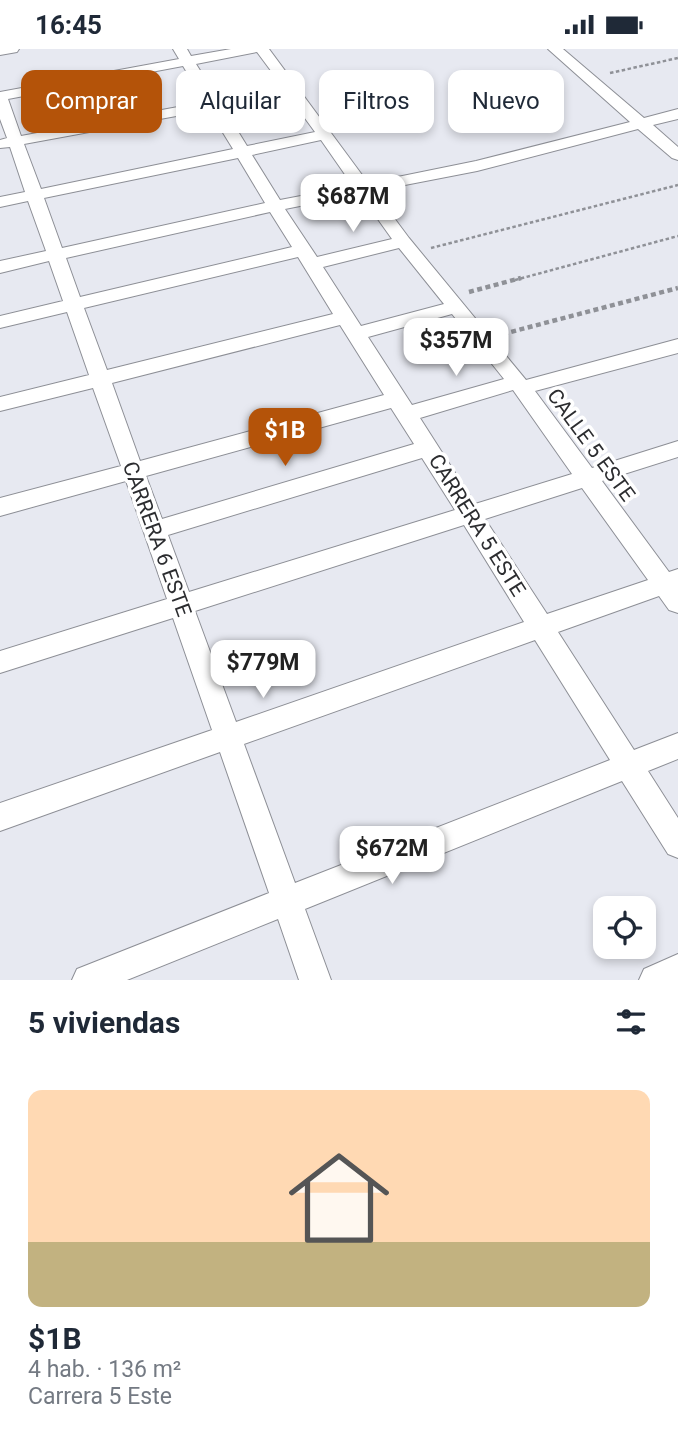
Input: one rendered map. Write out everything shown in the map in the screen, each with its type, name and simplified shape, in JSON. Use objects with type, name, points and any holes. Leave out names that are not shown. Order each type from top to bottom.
[{"type":"street","points":[[0,51],[12,49]]},
{"type":"street","points":[[0,97],[184,55],[254,49]]},
{"type":"street","name":"CALLE 5 ESTE","points":[[262,49],[277,70]]},
{"type":"street","points":[[555,49],[678,155]]},
{"type":"street","name":"CARRERA 5 ESTE","points":[[184,55],[193,70]]},
{"type":"street","name":"CARRERA 6 ESTE","points":[[0,97],[8,143],[34,195],[315,980]]},
{"type":"street","name":"CALLE 5 ESTE","points":[[305,108],[408,247],[520,385],[586,477],[673,588]]},
{"type":"street","points":[[8,143],[176,111]]},
{"type":"street","points":[[0,267],[275,206],[477,166],[678,114]]},
{"type":"street","name":"CARRERA 5 ESTE","points":[[232,133],[678,844]]},
{"type":"street","points":[[0,202],[325,135]]},
{"type":"street","points":[[0,321],[308,257],[408,247]]},
{"type":"street","points":[[0,404],[100,379],[452,302]]},
{"type":"street","points":[[0,506],[133,471],[402,407],[520,385],[678,345]]},
{"type":"street","points":[[154,530],[428,448]]},
{"type":"street","points":[[0,662],[678,449]]},
{"type":"street","points":[[0,817],[541,627],[673,588]]},
{"type":"street","points":[[88,980],[678,746]]},
{"type":"street","points":[[655,980],[678,970]]},
{"type":"path","points":[[587,78],[678,58]]},
{"type":"path","points":[[408,247],[678,185]]},
{"type":"path","points":[[452,302],[678,236]]},
{"type":"path","points":[[483,340],[678,288]]}]
